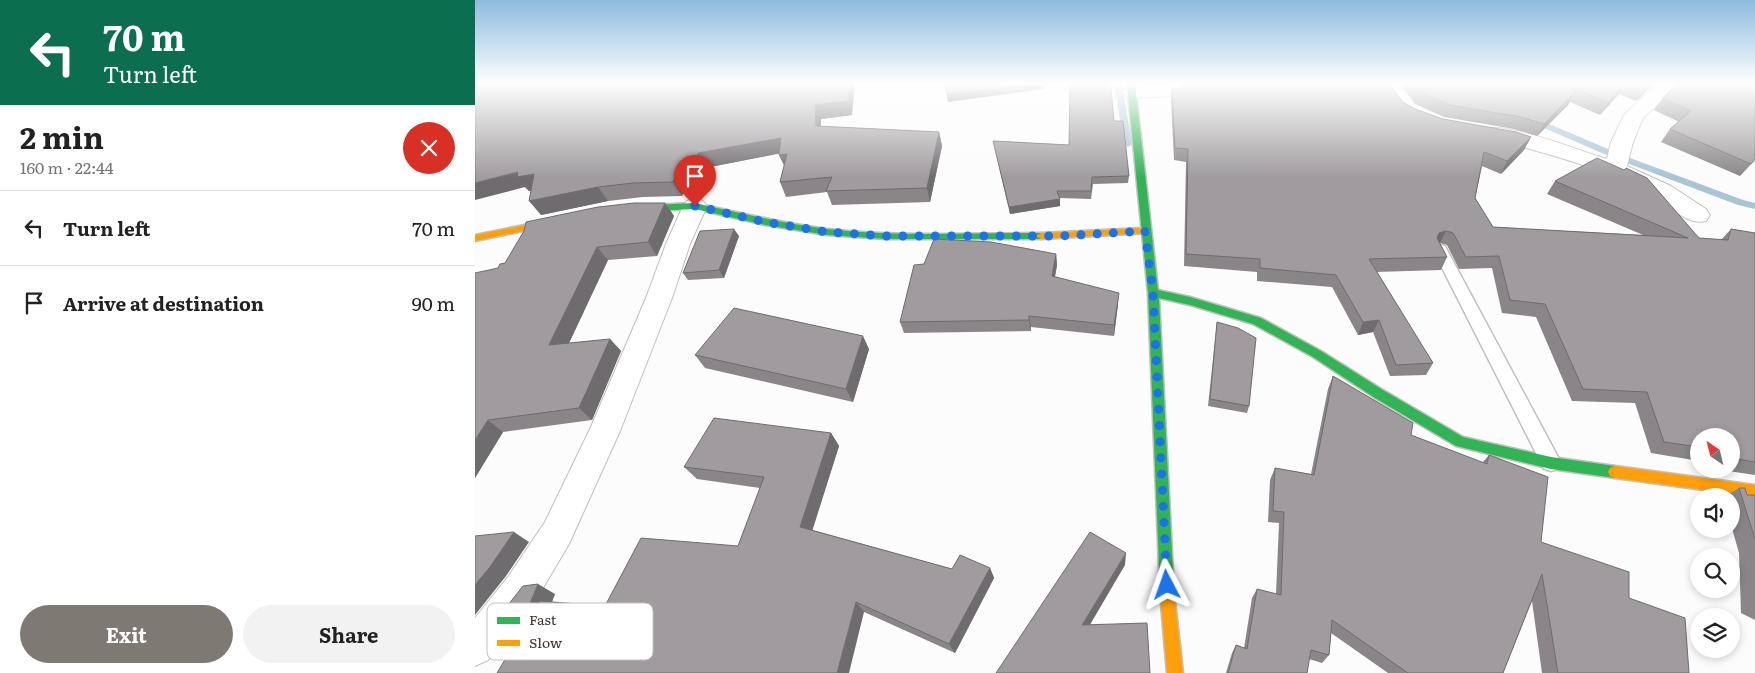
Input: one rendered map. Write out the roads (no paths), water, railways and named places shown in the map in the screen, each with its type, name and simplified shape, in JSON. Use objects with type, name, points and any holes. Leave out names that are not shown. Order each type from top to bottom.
[{"type":"street","points":[[1134,115],[1153,293],[1165,567],[1175,673]]},
{"type":"street","points":[[1615,169],[1622,142],[1634,115]]},
{"type":"street","points":[[1476,131],[1515,137],[1615,169],[1663,191],[1698,215]]},
{"type":"street","points":[[617,210],[643,207],[695,206],[765,222],[818,231],[876,235],[1059,236],[1145,231]]},
{"type":"street","points":[[511,603],[557,534],[605,431],[659,298],[678,244],[695,206]]},
{"type":"street","points":[[475,238],[570,219]]},
{"type":"street","points":[[1153,293],[1190,301],[1257,321],[1317,354],[1379,394],[1460,442],[1485,450],[1551,463],[1755,491]]},
{"type":"street","points":[[475,647],[487,632]]},
{"type":"lane","points":[[1440,250],[1551,463]]},
{"type":"waterway","points":[[1123,115],[1128,144]]},
{"type":"waterway","points":[[1533,120],[1619,157],[1741,203],[1755,206]]}]
